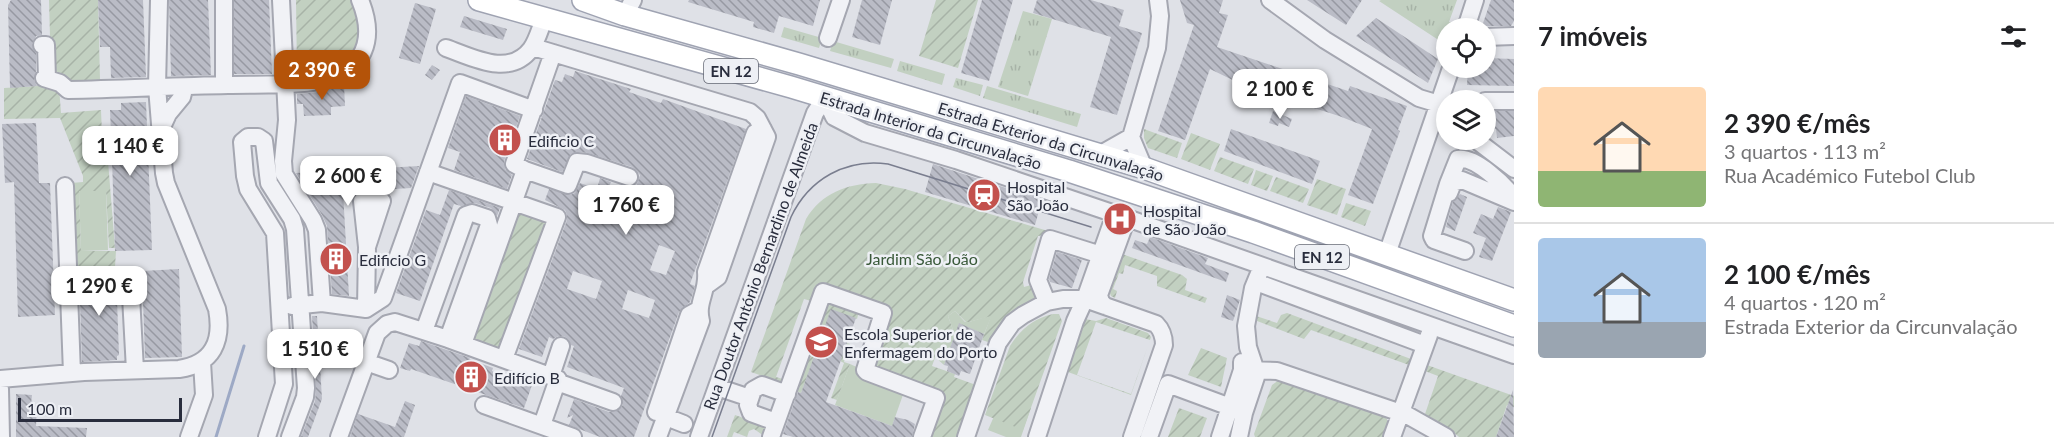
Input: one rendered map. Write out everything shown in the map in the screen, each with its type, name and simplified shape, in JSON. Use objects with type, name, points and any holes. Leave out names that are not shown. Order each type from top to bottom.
[{"type":"main road","name":"Estrada Interior da Circunvalação","points":[[479,0],[825,98],[1069,171],[1243,229],[1514,326]]},
{"type":"main road","name":"Estrada Exterior da Circunvalação","points":[[583,0],[625,9],[933,105],[1101,154],[1514,300]]},
{"type":"main road","points":[[602,35],[617,24],[625,9]]},
{"type":"main road","points":[[625,9],[622,30],[625,36],[637,45]]},
{"type":"main road","points":[[825,98],[841,89],[851,89],[912,107],[933,105]]},
{"type":"street","points":[[0,379],[193,367],[202,362],[218,339],[220,324],[217,309],[166,183],[157,87],[159,0]]},
{"type":"street","points":[[224,0],[224,85]]},
{"type":"street","points":[[281,0],[286,120],[284,174],[317,230],[322,303]]},
{"type":"street","points":[[42,45],[46,45],[45,79],[60,83],[68,90],[157,87],[180,94],[206,86],[284,84],[329,80],[343,74],[358,61],[366,46],[367,17],[360,0]]},
{"type":"street","points":[[828,38],[841,0]]},
{"type":"street","points":[[1144,168],[1131,136],[1157,48],[1159,8],[1146,0]]},
{"type":"street","points":[[1270,0],[1325,40],[1419,98],[1436,103]]},
{"type":"street","points":[[1469,18],[1475,0]]},
{"type":"street","points":[[446,48],[494,64],[510,63],[523,58],[533,47],[544,19]]},
{"type":"street","points":[[1496,36],[1514,36]]},
{"type":"street","points":[[533,47],[750,112],[757,118],[763,129],[755,134],[739,197],[706,272],[707,285],[698,310],[701,321],[665,410],[658,437]]},
{"type":"street","points":[[554,53],[514,164],[568,185],[577,162],[587,163],[629,177]]},
{"type":"street","points":[[279,307],[322,303],[366,309],[383,298],[469,56]]},
{"type":"street","points":[[461,79],[496,87],[498,97],[534,110]]},
{"type":"street","points":[[161,129],[180,94]]},
{"type":"street","points":[[825,98],[834,117],[866,133],[956,160],[1121,216],[1514,355]]},
{"type":"street","name":"Rua Doutor António Bernardino de Almeida","points":[[699,437],[815,113],[825,98]]},
{"type":"street","points":[[1496,101],[1514,101]]},
{"type":"street","points":[[1387,254],[1436,127]]},
{"type":"street","points":[[1101,154],[1131,136]]},
{"type":"street","points":[[267,437],[284,384],[275,233],[248,189],[242,142],[248,137],[258,137],[264,141],[268,183],[295,229],[306,388],[305,398],[291,437]]},
{"type":"street","points":[[1489,150],[1514,169]]},
{"type":"street","points":[[1465,251],[1434,240],[1433,228],[1458,159],[1464,158],[1474,162],[1510,191],[1514,200]]},
{"type":"street","points":[[456,341],[525,170]]},
{"type":"street","points":[[429,172],[556,217],[504,359]]},
{"type":"street","points":[[65,186],[72,373]]},
{"type":"street","points":[[424,331],[466,215],[472,213],[487,218],[489,225],[456,341]]},
{"type":"street","points":[[1037,437],[1075,321],[1101,255],[1121,216]]},
{"type":"street","points":[[1105,306],[1099,295],[1121,216]]},
{"type":"street","points":[[1047,302],[1038,280],[1050,238],[1101,255]]},
{"type":"street","points":[[366,309],[368,247]]},
{"type":"street","points":[[1220,437],[1256,378],[1249,371],[1246,326],[1262,265]]},
{"type":"street","points":[[130,278],[135,370]]},
{"type":"street","points":[[1255,285],[1423,350]]},
{"type":"street","points":[[787,394],[762,385],[753,390],[748,405],[751,413],[774,430],[787,394],[823,292],[883,313],[866,370],[936,398],[922,437]]},
{"type":"street","points":[[966,437],[998,343],[1012,323],[1047,302],[1063,298],[1085,299],[1155,324],[1164,337],[1164,345],[1132,437]]},
{"type":"street","points":[[339,437],[376,333],[387,324],[395,322],[456,341],[613,402]]},
{"type":"street","points":[[1392,437],[1408,392],[1407,383],[1410,372],[1423,350],[1432,326]]},
{"type":"street","points":[[542,425],[561,346]]},
{"type":"street","points":[[189,437],[198,394],[203,387],[202,362]]},
{"type":"street","points":[[366,362],[389,370]]},
{"type":"street","points":[[1249,371],[1277,370],[1400,413],[1422,422],[1446,437]]},
{"type":"street","points":[[1149,437],[1168,384],[1237,410]]},
{"type":"street","points":[[717,387],[750,398]]},
{"type":"street","points":[[0,389],[1,437]]},
{"type":"street","points":[[484,405],[573,437]]},
{"type":"street","points":[[665,410],[684,424]]},
{"type":"street","points":[[647,437],[665,410]]},
{"type":"street","points":[[1232,437],[1237,425],[1237,410]]},
{"type":"street","points":[[1237,410],[1239,437]]},
{"type":"street","points":[[332,437],[330,434],[336,419],[345,417]]},
{"type":"street","points":[[180,437],[184,423],[194,420]]},
{"type":"green space","points":[[49,0],[98,0],[100,80],[65,81],[51,74]]},
{"type":"green space","points":[[296,0],[350,0],[361,15],[363,32],[361,40],[351,56],[337,68],[322,73],[297,74]]},
{"type":"green space","points":[[936,0],[978,0],[958,68],[919,56]]},
{"type":"green space","points":[[1457,0],[1450,18],[1436,18],[1436,38],[1379,1]]},
{"type":"green space","points":[[1023,11],[1052,19],[1028,96],[998,87]]},
{"type":"green space","points":[[784,27],[822,38],[819,48],[781,37]]},
{"type":"green space","points":[[833,41],[894,59],[891,68],[830,51]]},
{"type":"green space","points":[[900,61],[945,74],[942,85],[897,71]]},
{"type":"green space","points":[[956,78],[983,85],[980,96],[953,87]]},
{"type":"green space","points":[[55,85],[59,87],[61,113],[101,110],[103,159],[108,161],[115,248],[109,248],[106,191],[79,191],[81,251],[116,251],[115,267],[73,269],[71,183],[83,182],[83,176],[60,118],[4,119],[4,88]]},
{"type":"green space","points":[[987,86],[1081,114],[1077,127],[983,98]]},
{"type":"green space","points":[[1144,129],[1182,143],[1177,158],[1148,148],[1144,138]]},
{"type":"green space","points":[[1191,133],[1220,144],[1210,170],[1181,159]]},
{"type":"green space","points":[[1220,157],[1254,169],[1248,184],[1214,171]]},
{"type":"green space","points":[[1256,170],[1273,176],[1267,191],[1251,185]]},
{"type":"green space","points":[[1276,177],[1309,189],[1303,203],[1270,191]]},
{"type":"green space","points":[[1317,179],[1346,189],[1337,215],[1307,205]]},
{"type":"green space","name":"Jardim São João","points":[[876,183],[905,189],[1048,231],[1047,235],[1038,236],[1023,282],[1024,287],[1031,285],[1038,297],[1021,308],[991,343],[982,340],[991,316],[966,322],[955,311],[948,316],[953,330],[936,355],[932,366],[976,385],[959,437],[927,437],[940,399],[873,372],[888,318],[829,287],[815,302],[804,299],[776,377],[786,380],[782,383],[751,372],[806,219],[827,196],[855,185]]},
{"type":"green space","points":[[79,191],[106,191],[108,250],[81,251]]},
{"type":"green space","points":[[513,202],[557,217],[504,359],[463,344]]},
{"type":"green space","points":[[1346,203],[1371,211],[1365,226],[1341,217]]},
{"type":"green space","points":[[1122,254],[1182,275],[1187,279],[1185,290],[1207,298],[1205,303],[1157,286],[1157,276],[1125,265],[1123,274],[1119,273],[1113,289],[1117,291],[1115,298],[1111,296],[1109,291]]},
{"type":"green space","points":[[827,300],[859,311],[857,319],[832,310],[801,393],[793,390]]},
{"type":"green space","points":[[955,311],[965,322],[992,315],[984,334],[959,324],[944,365],[935,357],[953,330],[948,316]]},
{"type":"green space","points":[[1287,313],[1411,359],[1409,365],[1311,330],[1304,339],[1252,319],[1253,315],[1277,323],[1281,315]]},
{"type":"green space","points":[[1053,314],[1059,314],[1062,321],[1023,430],[985,415],[1010,346],[1028,325]]},
{"type":"green space","points":[[1106,318],[1148,333],[1151,337],[1150,340],[1096,322],[1077,375],[1131,394],[1148,345],[1131,395],[1068,372],[1083,321],[1085,319],[1096,321]]},
{"type":"green space","points":[[847,343],[850,344],[844,362],[850,364],[837,400],[831,398],[844,363],[840,361]]},
{"type":"green space","points":[[1201,348],[1227,358],[1221,387],[1188,375]]},
{"type":"green space","points":[[850,364],[905,389],[892,426],[835,405]]},
{"type":"green space","points":[[1427,365],[1514,396],[1514,407],[1507,405],[1496,437],[1459,437],[1449,428],[1425,414],[1438,376],[1425,371]]},
{"type":"green space","points":[[1279,380],[1383,416],[1387,419],[1384,437],[1255,437],[1254,434],[1272,385]]},
{"type":"green space","points":[[1002,398],[1031,408],[1021,437],[1006,437],[988,430]]},
{"type":"green space","points":[[1179,408],[1207,418],[1200,437],[1168,437]]},
{"type":"green space","points":[[735,415],[766,426],[764,436],[754,429],[749,431],[747,437],[734,432],[732,437],[727,437]]},
{"type":"building","points":[[11,0],[41,0],[42,35],[36,36],[32,44],[36,53],[34,80],[37,86],[10,88],[8,5]]},
{"type":"building","points":[[98,0],[143,0],[146,77],[111,78],[110,47],[100,47]]},
{"type":"building","points":[[169,0],[208,0],[211,75],[171,76]]},
{"type":"building","points":[[234,0],[269,0],[272,74],[234,74]]},
{"type":"building","points":[[689,0],[820,0],[813,26],[779,16],[774,33],[753,27],[754,22],[688,2]]},
{"type":"building","points":[[862,0],[892,0],[880,45],[852,37]]},
{"type":"building","points":[[982,0],[1013,0],[989,81],[961,73]]},
{"type":"building","points":[[1037,0],[1091,0],[1124,10],[1119,26],[1142,33],[1117,115],[1090,107],[1111,37],[1033,13]]},
{"type":"building","points":[[1180,0],[1223,0],[1219,13],[1228,15],[1217,47],[1348,91],[1350,86],[1407,106],[1373,204],[1348,195],[1372,129],[1245,86],[1210,69],[1185,140],[1158,131],[1194,25],[1187,23]]},
{"type":"building","points":[[1307,0],[1362,0],[1346,25]]},
{"type":"building","points":[[1491,0],[1514,0],[1514,21],[1511,26],[1496,26],[1496,18],[1485,18]]},
{"type":"building","points":[[415,3],[436,9],[420,64],[399,58]]},
{"type":"building","points":[[464,16],[507,29],[503,40],[460,27]]},
{"type":"building","points":[[1376,18],[1436,58],[1436,64],[1428,83],[1356,36]]},
{"type":"building","points":[[1496,58],[1514,59],[1514,86],[1467,85],[1467,78],[1496,78]]},
{"type":"building","points":[[432,65],[440,70],[432,80],[425,75]]},
{"type":"building","points":[[575,71],[631,89],[629,92],[661,103],[663,99],[746,129],[690,284],[695,286],[690,302],[679,312],[634,437],[600,437],[569,425],[573,415],[567,418],[574,399],[609,412],[615,412],[623,405],[621,396],[624,388],[567,367],[574,346],[568,339],[564,336],[553,339],[549,337],[542,357],[519,349],[567,220],[565,210],[545,200],[549,189],[570,195],[575,193],[580,183],[597,189],[600,178],[611,182],[607,192],[631,201],[640,175],[632,167],[588,153],[571,154],[562,172],[527,159],[555,80],[562,82],[565,74],[573,77]],"holes":[[[659,245],[675,251],[666,275],[650,270]],[[573,271],[602,281],[596,299],[567,289]],[[628,290],[655,300],[649,318],[622,309]]]},
{"type":"building","points":[[344,85],[345,106],[331,107],[331,115],[304,116],[303,104],[297,104],[297,94],[319,92]]},
{"type":"building","points":[[466,96],[520,116],[504,161],[505,169],[512,175],[507,189],[454,170],[460,152],[448,148]]},
{"type":"building","points":[[146,102],[152,250],[115,251],[112,159],[104,159],[103,135],[111,135],[110,110],[121,110],[121,103]]},
{"type":"building","points":[[1273,111],[1292,119],[1289,127],[1279,123],[1278,126],[1269,123]]},
{"type":"building","points":[[1496,111],[1514,111],[1514,136],[1497,138]]},
{"type":"building","points":[[36,123],[39,183],[50,183],[55,315],[18,317],[14,182],[5,183],[2,124]]},
{"type":"building","points":[[1231,129],[1320,161],[1312,184],[1224,151]]},
{"type":"building","points":[[933,164],[1042,200],[1035,225],[925,192]]},
{"type":"building","name":"Edificio G","points":[[419,166],[411,188],[343,192],[349,296],[332,294],[327,226],[296,173]]},
{"type":"building","points":[[449,190],[500,208],[497,216],[491,208],[475,203],[461,206],[454,204],[420,301],[396,293],[426,210],[440,215]]},
{"type":"building","points":[[1460,194],[1467,197],[1455,231],[1446,227],[1453,202]]},
{"type":"building","points":[[1498,207],[1511,212],[1492,261],[1479,257],[1486,238],[1473,233],[1481,214],[1493,219]]},
{"type":"building","points":[[1150,237],[1208,258],[1205,264],[1229,273],[1226,282],[1132,248],[1135,240],[1147,244]]},
{"type":"building","points":[[1057,252],[1082,260],[1072,288],[1050,282]]},
{"type":"building","points":[[179,269],[182,357],[145,358],[142,271]]},
{"type":"building","points":[[116,272],[119,355],[117,360],[82,362],[79,273]]},
{"type":"building","points":[[1227,295],[1240,300],[1233,321],[1221,317]]},
{"type":"building","points":[[831,309],[856,318],[826,402],[892,426],[895,417],[908,420],[915,424],[912,437],[793,437],[783,434],[798,392],[801,393]]},
{"type":"building","points":[[312,316],[317,316],[322,399],[308,437],[301,437],[315,401]]},
{"type":"building","points":[[959,323],[984,334],[970,374],[961,371],[959,376],[947,371],[948,366],[944,365]]},
{"type":"building","name":"Edifício B","points":[[421,341],[470,358],[493,368],[492,371],[532,385],[524,408],[411,369],[410,371],[400,368],[409,343],[419,346]]},
{"type":"building","points":[[1513,390],[1514,437],[1496,437]]},
{"type":"building","points":[[16,394],[32,395],[31,405],[37,406],[36,426],[87,428],[86,437],[16,437]]},
{"type":"building","points":[[405,401],[415,405],[404,437],[350,437],[358,414],[395,427]]},
{"type":"waterway","points":[[216,437],[244,346]]},
{"type":"tram line","points":[[712,437],[791,217],[808,192],[831,174],[858,164],[888,164],[1091,227]]},
{"type":"place","name":"Edificio C","points":[[505,140]]},
{"type":"place","name":"Hospital São João","points":[[984,195]]},
{"type":"place","name":"Hospital de São João","points":[[1120,219]]},
{"type":"place","name":"Edificio G","points":[[336,259]]},
{"type":"place","name":"Escola Superior de Enfermagem do Porto","points":[[821,342]]},
{"type":"place","name":"Edifício B","points":[[471,377]]}]
